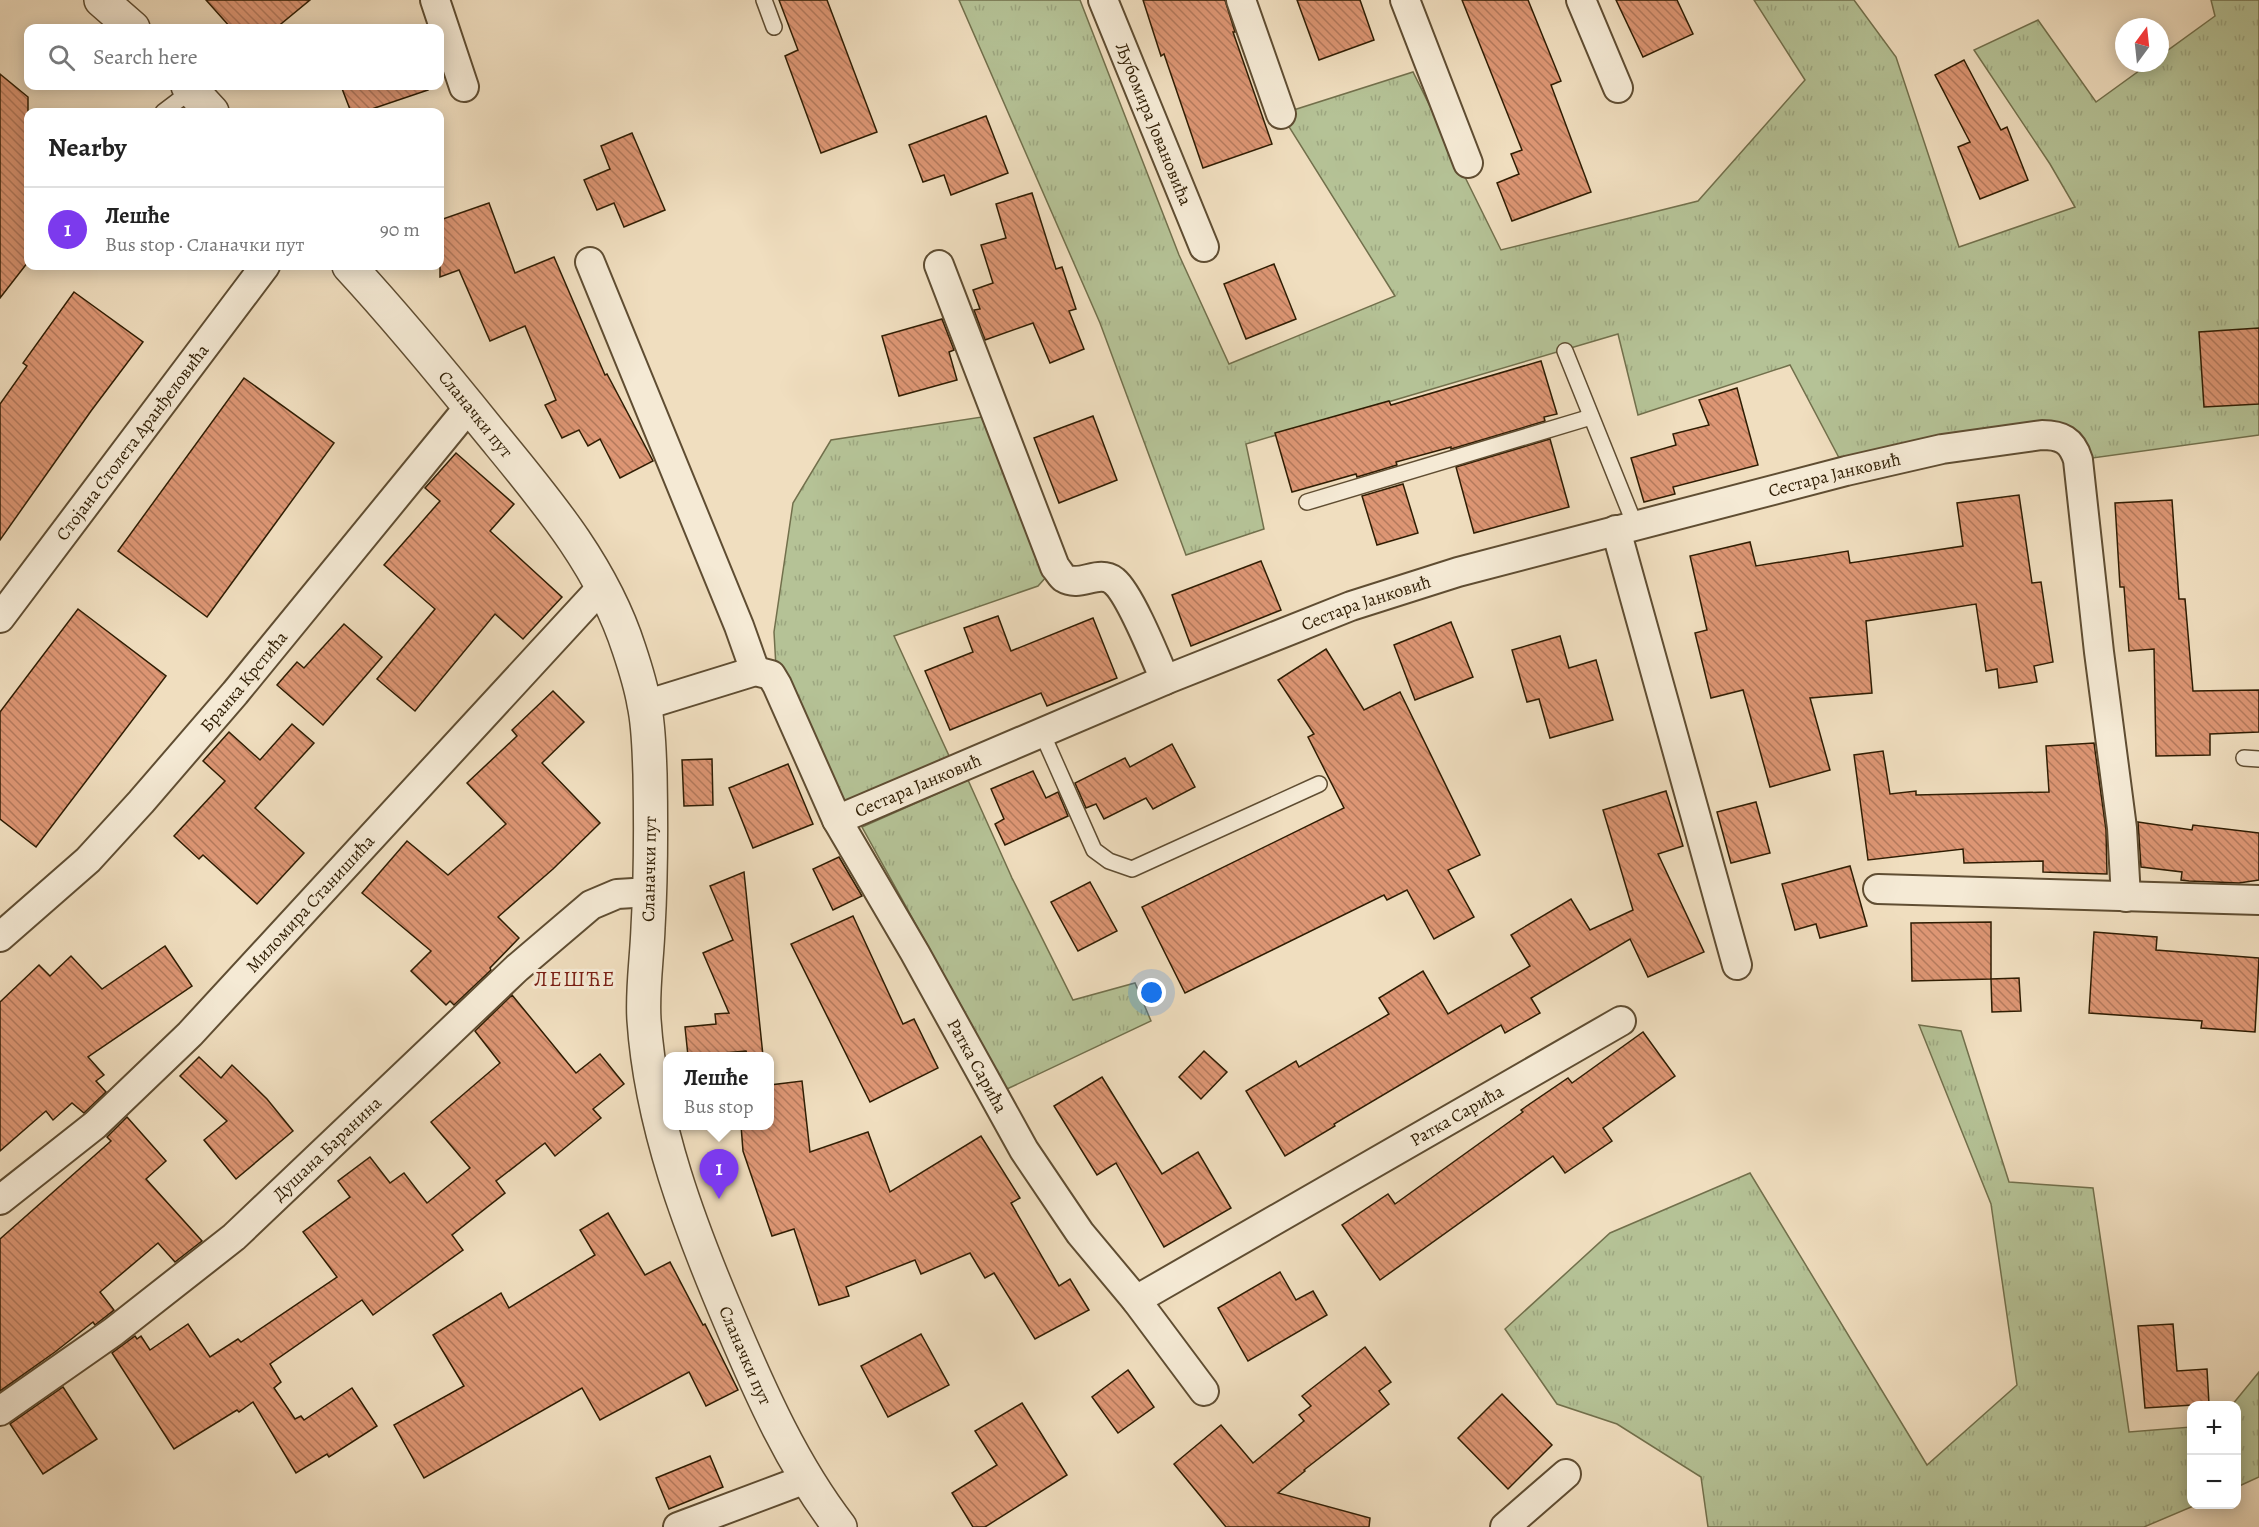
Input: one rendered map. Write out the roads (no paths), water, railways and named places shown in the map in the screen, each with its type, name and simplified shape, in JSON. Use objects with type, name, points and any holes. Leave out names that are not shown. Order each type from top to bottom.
[{"type":"street","points":[[101,0],[128,24]]},
{"type":"street","points":[[435,0],[443,24]]},
{"type":"street","name":"Љубомира Јовановића","points":[[1103,0],[1204,248]]},
{"type":"street","points":[[1242,0],[1281,114]]},
{"type":"street","points":[[1406,0],[1468,163]]},
{"type":"street","points":[[1581,0],[1618,88]]},
{"type":"street","points":[[444,27],[464,87]]},
{"type":"street","points":[[590,262],[739,626],[755,671],[645,705]]},
{"type":"street","points":[[939,266],[1055,567],[1064,578],[1077,581],[1096,576],[1114,581],[1127,598],[1165,681]]},
{"type":"street","name":"Стојана Столета Аранђеловића","points":[[0,618],[262,270]]},
{"type":"street","name":"Сланачки пут","points":[[352,270],[567,527],[587,557],[602,586],[629,649],[645,705],[650,788],[650,892],[644,1017],[650,1068],[663,1127]]},
{"type":"street","name":"Бранка Крстића","points":[[0,937],[88,860],[141,802],[235,693],[469,407]]},
{"type":"street","name":"Сестара Јанковић","points":[[837,820],[1165,681],[1351,606],[1458,572],[1835,474],[1942,449],[2055,435],[2068,441],[2075,450],[2078,460],[2121,828],[2126,897]]},
{"type":"street","points":[[1626,528],[1737,964]]},
{"type":"street","name":"Миломира Станишића","points":[[0,1200],[96,1125],[190,1034],[602,586]]},
{"type":"street","name":"Ратка Сарића","points":[[755,671],[771,675],[777,684],[837,820],[915,953],[1024,1150],[1080,1233],[1136,1300],[1204,1391]]},
{"type":"street","points":[[1878,889],[2259,900]]},
{"type":"street","name":"Душана Баранина","points":[[0,1411],[113,1332],[234,1237],[517,968],[591,905],[617,894],[650,892]]},
{"type":"street","name":"Ратка Сарића","points":[[1136,1300],[1621,1021]]},
{"type":"street","name":"Сланачки пут","points":[[664,1130],[679,1190],[756,1384],[806,1479],[840,1527]]},
{"type":"street","points":[[1505,1527],[1566,1474]]},
{"type":"street","points":[[678,1527],[806,1479]]},
{"type":"lane","points":[[764,0],[774,27]]},
{"type":"lane","points":[[172,108],[197,96]]},
{"type":"lane","points":[[1565,351],[1592,417],[1626,528]]},
{"type":"lane","points":[[1307,502],[1592,417]]},
{"type":"lane","points":[[1042,733],[1094,850],[1109,861],[1132,869],[1319,784]]},
{"type":"place","name":"Лешће","points":[[719,1199]]},
{"type":"district","name":"ЛЕШЋЕ","points":[[575,979]]}]
